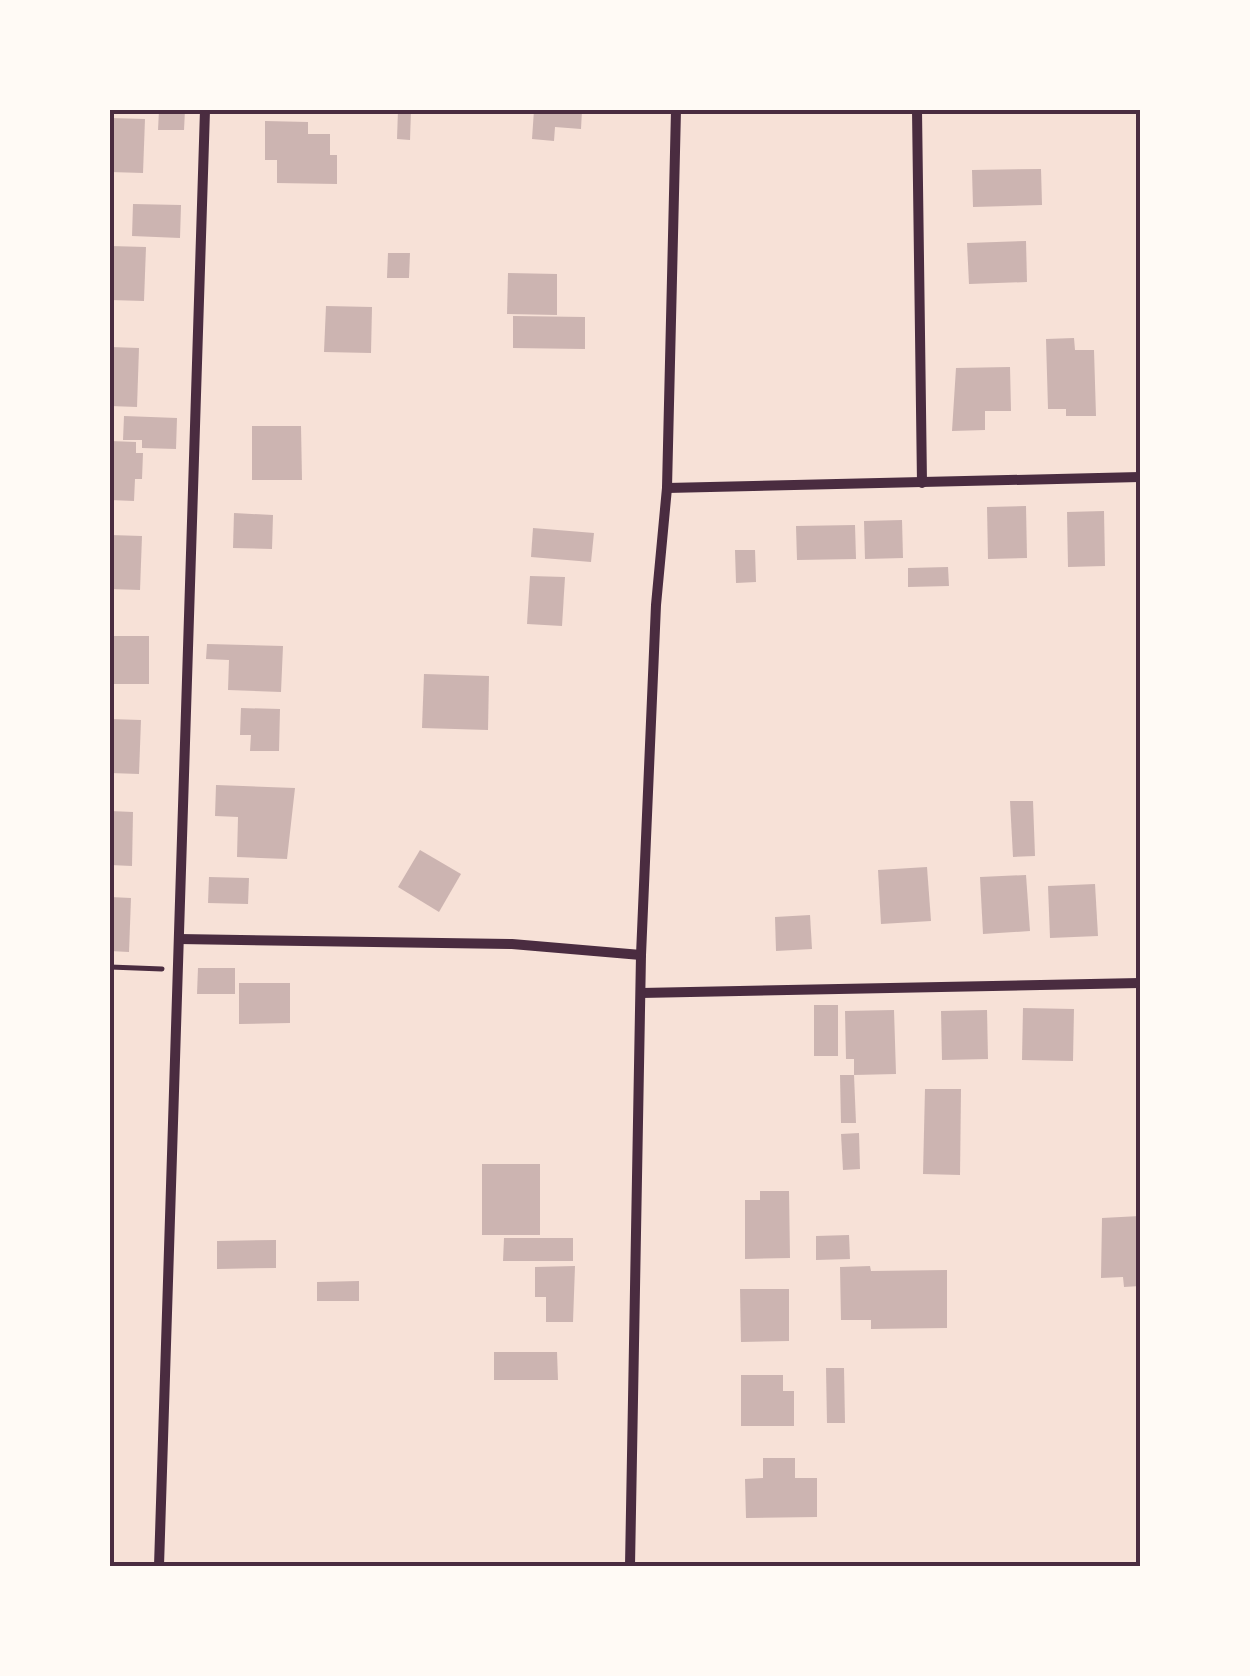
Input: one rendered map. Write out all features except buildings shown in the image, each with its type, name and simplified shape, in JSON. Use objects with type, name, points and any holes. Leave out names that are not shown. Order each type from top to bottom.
[{"type":"street","points":[[159,1566],[205,110]]},
{"type":"street","points":[[630,1566],[641,956],[656,605],[668,488],[676,110]]},
{"type":"street","points":[[917,110],[922,482]]},
{"type":"street","points":[[668,488],[1140,477]]},
{"type":"street","points":[[179,939],[512,944],[641,956]]},
{"type":"street","points":[[641,992],[1140,984]]},
{"type":"path","points":[[110,967],[176,969]]}]
